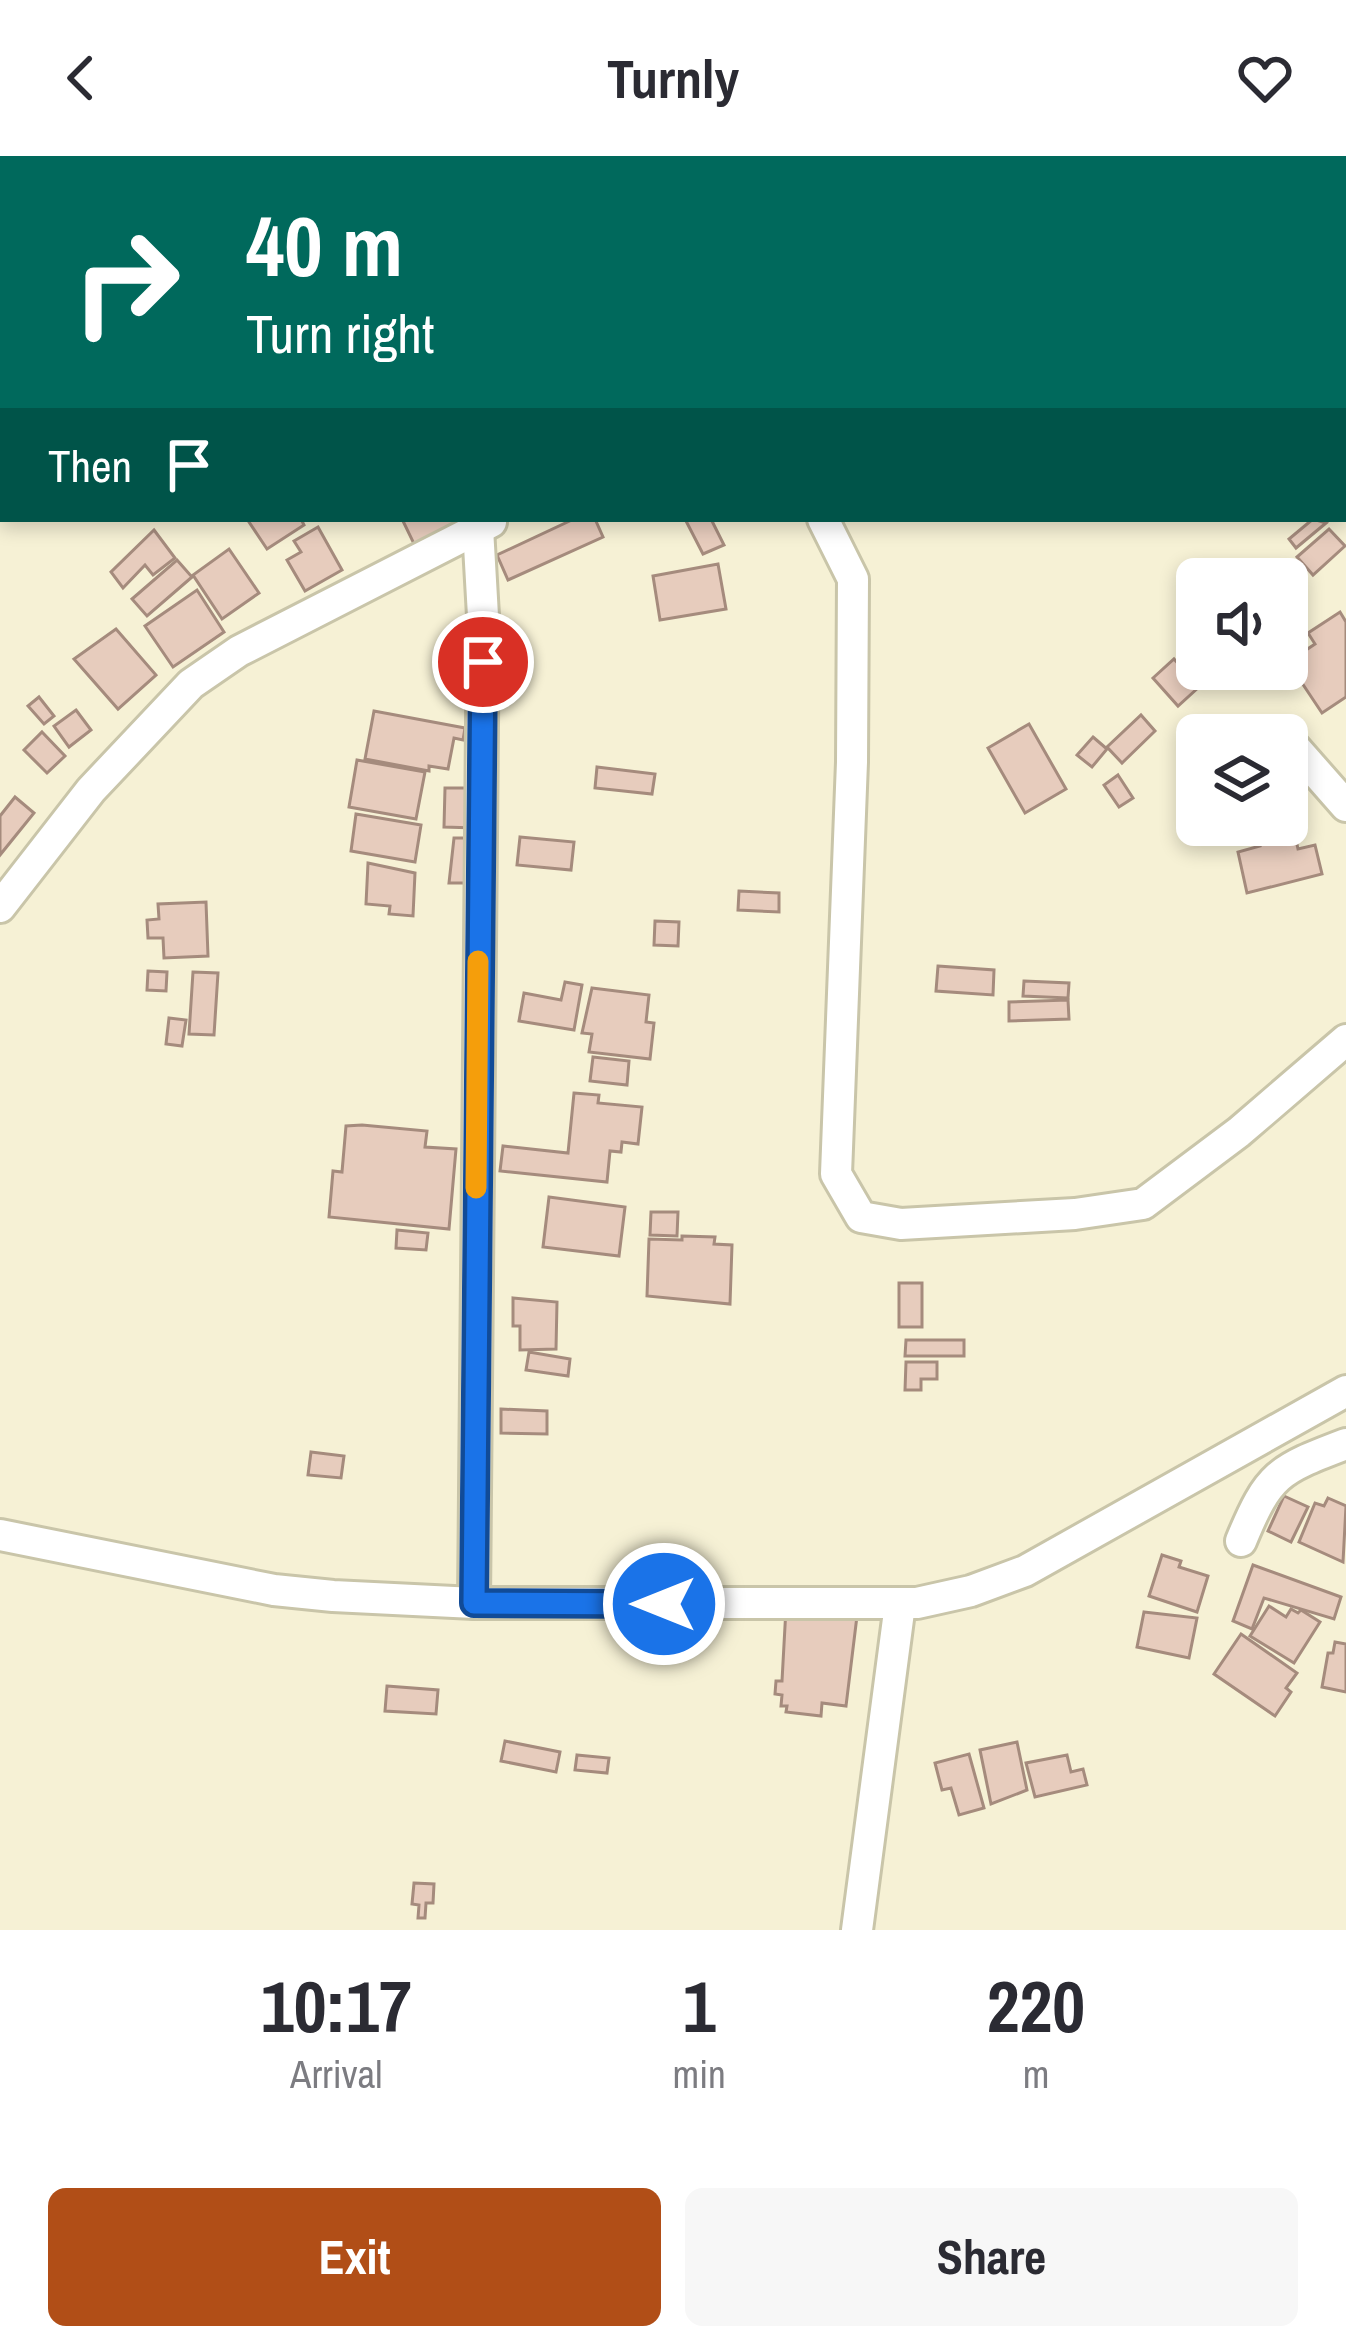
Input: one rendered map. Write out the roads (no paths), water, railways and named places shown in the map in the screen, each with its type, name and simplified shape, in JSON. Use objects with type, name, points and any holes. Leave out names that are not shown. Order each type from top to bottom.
[{"type":"street","points":[[825,522],[854,579],[836,1174],[861,1217],[901,1224],[1075,1214],[1143,1204],[1239,1132],[1346,1040]]},
{"type":"street","points":[[0,907],[91,790],[190,684],[239,650],[487,524],[474,1603]]},
{"type":"street","points":[[1308,763],[1346,806]]},
{"type":"street","points":[[0,1535],[274,1590],[474,1603],[900,1604],[971,1591],[1025,1570],[1346,1390]]},
{"type":"street","points":[[1241,1541],[1261,1492],[1277,1474],[1346,1444]]},
{"type":"street","points":[[857,1930],[900,1604]]}]
